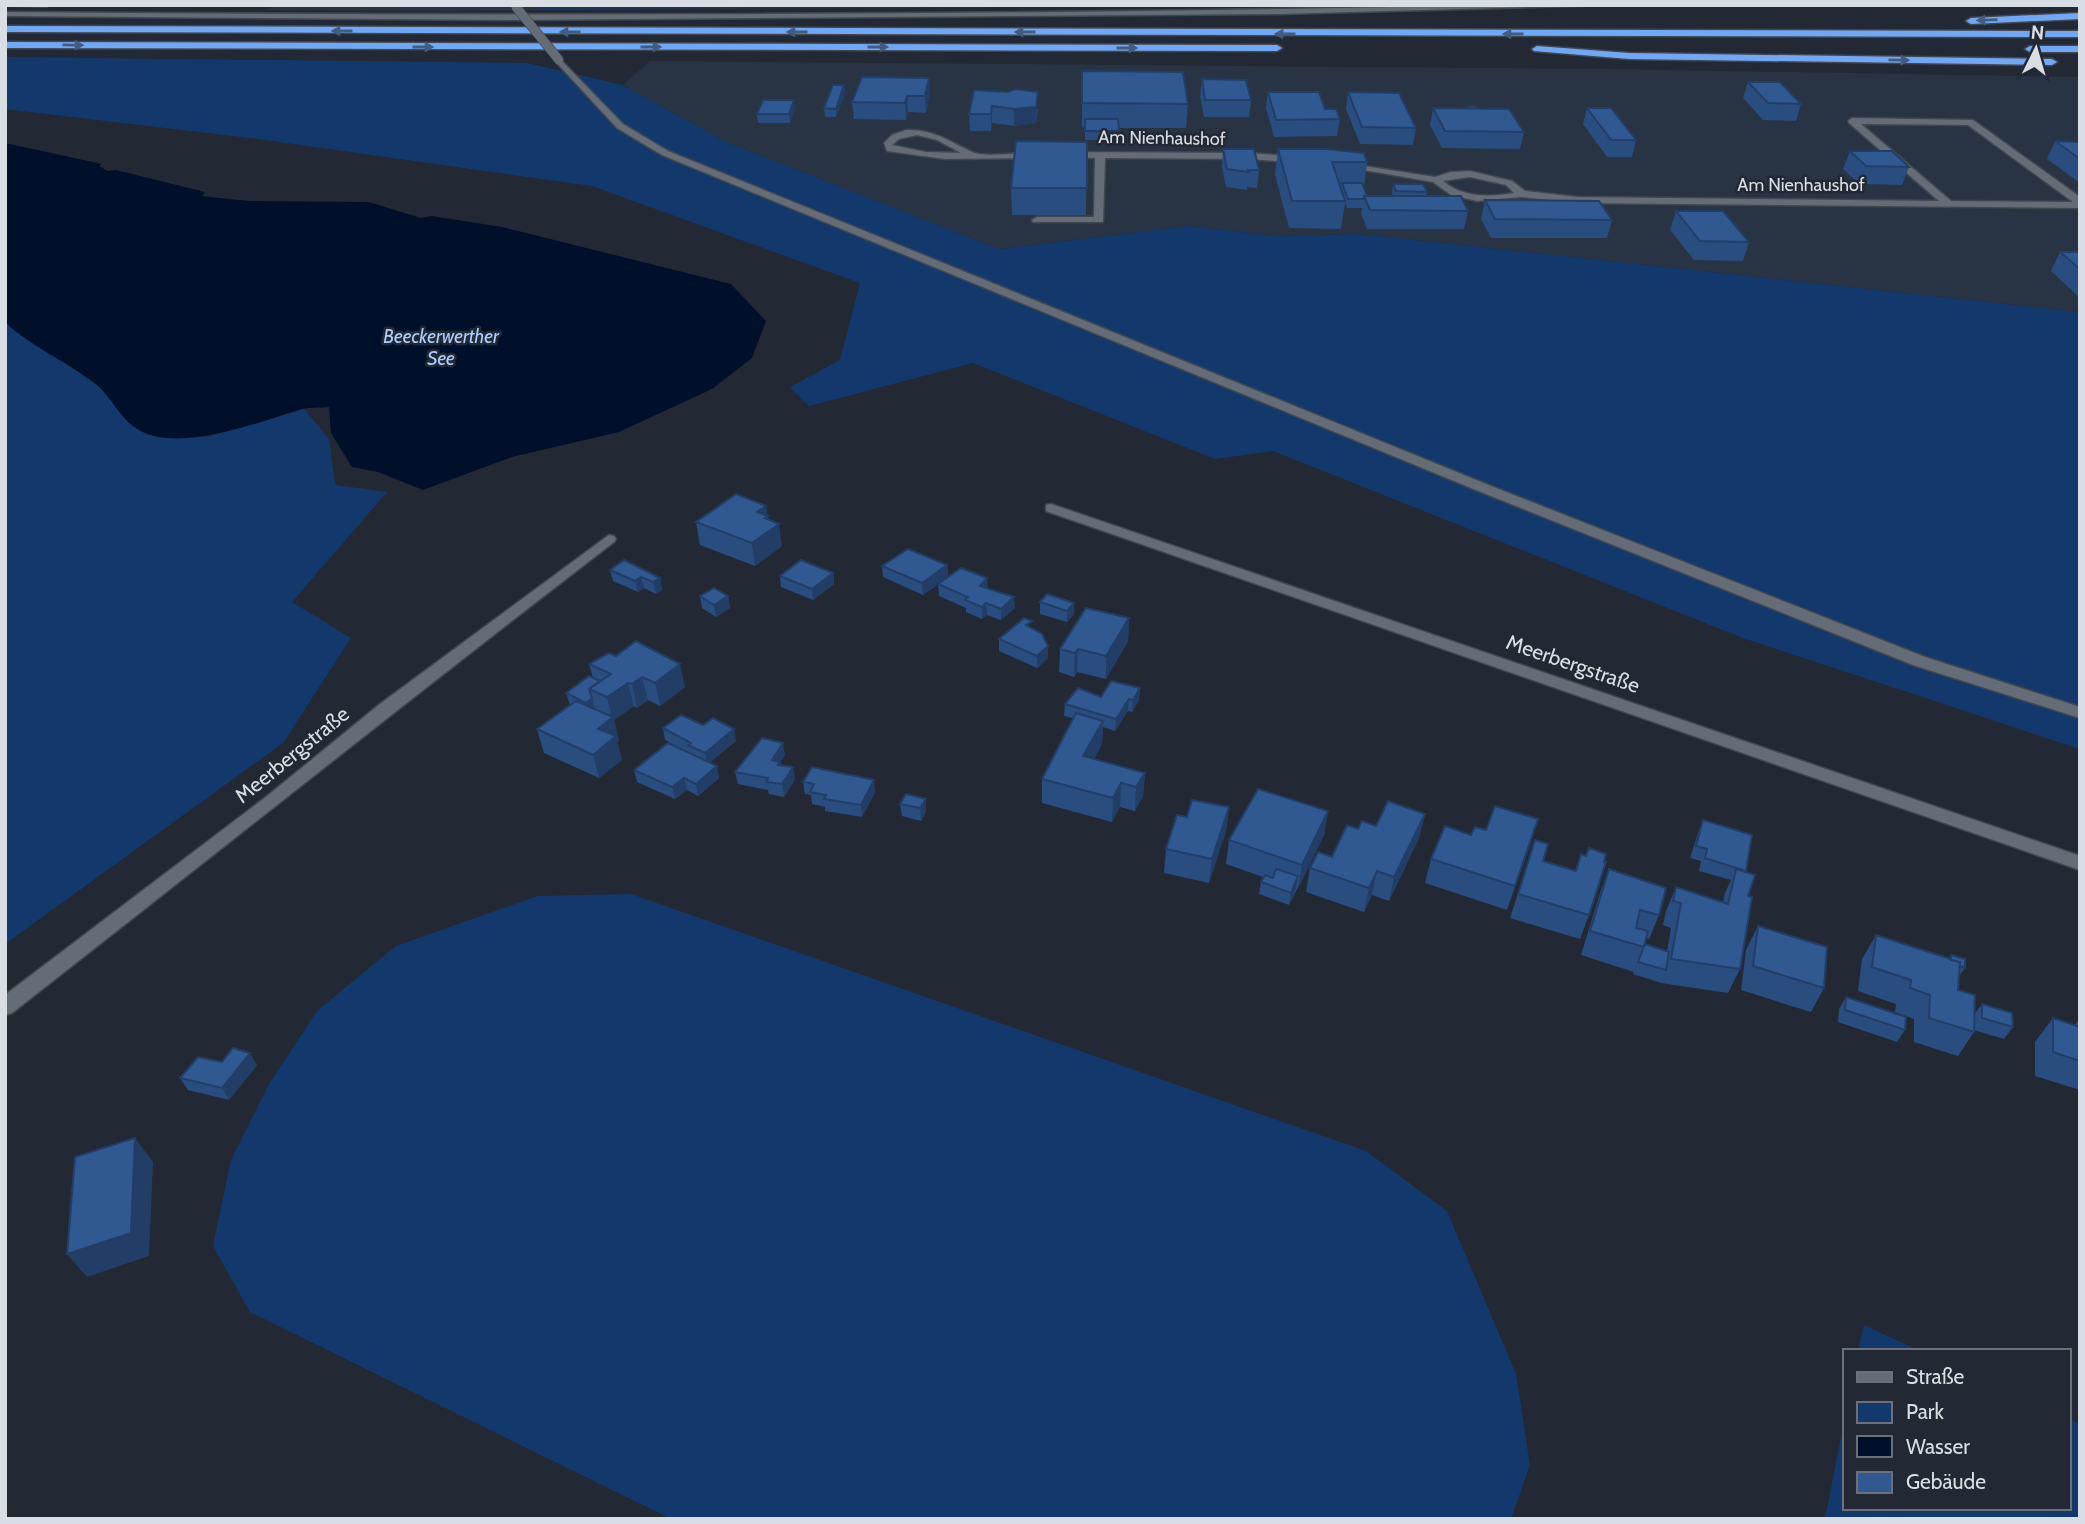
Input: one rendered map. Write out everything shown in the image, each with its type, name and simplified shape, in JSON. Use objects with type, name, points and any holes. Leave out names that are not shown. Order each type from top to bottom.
[{"type":"highway","points":[[1960,21],[2080,16]]},
{"type":"highway","points":[[1581,34],[1918,23]]},
{"type":"highway","points":[[5,29],[2080,34]]},
{"type":"highway","points":[[5,45],[1291,48]]},
{"type":"highway","points":[[2023,49],[2080,48]]},
{"type":"highway","points":[[1523,49],[1945,49]]},
{"type":"highway","points":[[1537,49],[1629,56],[2066,62]]},
{"type":"street","points":[[273,17],[293,5]]},
{"type":"street","points":[[5,15],[273,17],[1266,12],[1603,5]]},
{"type":"street","points":[[515,6],[559,60],[620,126],[665,153],[1532,508],[1919,661],[2080,713]]},
{"type":"street","points":[[1949,204],[1852,121],[1970,122],[2080,203]]},
{"type":"street","name":"Am Nienhaushof","points":[[970,155],[952,141],[922,133],[905,134],[891,139],[887,145],[890,149],[908,153],[970,155],[1250,156],[1311,161]]},
{"type":"street","points":[[1037,220],[1099,220],[1100,155]]},
{"type":"street","name":"Am Nienhaushof","points":[[1336,165],[1436,180],[1451,175],[1490,177],[1509,183],[1522,194]]},
{"type":"street","name":"Am Nienhaushof","points":[[1436,180],[1444,189],[1462,195],[1505,198],[1522,194],[1578,200],[2080,203]]},
{"type":"street","name":"Meerbergstraße","points":[[1051,508],[2080,863]]},
{"type":"street","name":"Meerbergstraße","points":[[5,1007],[272,801],[386,708],[608,539]]},
{"type":"shaded area","points":[[276,5],[537,5],[541,9],[1294,5],[450,11],[265,10]]},
{"type":"shaded area","points":[[650,61],[1610,69],[2080,77],[2080,312],[1359,234],[1277,236],[1189,226],[999,249],[724,141],[623,85]]},
{"type":"green space","points":[[537,5],[1241,5],[541,9]]},
{"type":"green space","points":[[5,57],[527,63],[623,85],[724,141],[999,249],[1189,226],[1277,236],[1359,234],[2080,312],[2080,749],[1743,638],[1273,451],[1215,459],[973,363],[809,406],[790,387],[840,360],[860,283],[592,186],[258,139],[5,109]]},
{"type":"green space","points":[[5,322],[99,386],[132,426],[207,437],[304,409],[329,439],[335,485],[387,492],[292,602],[351,638],[283,743],[5,944]]},
{"type":"green space","points":[[631,894],[1366,1151],[1447,1211],[1516,1374],[1530,1465],[1511,1519],[671,1519],[250,1312],[213,1246],[231,1160],[269,1084],[317,1011],[396,946],[538,896]]},
{"type":"green space","points":[[1864,1325],[1916,1349],[1858,1349]]},
{"type":"green space","points":[[2071,1420],[2080,1424],[2080,1519],[1825,1519],[1843,1427],[1843,1510],[2071,1510]]},
{"type":"water","name":"Beeckerwerther See","points":[[5,143],[102,164],[99,166],[108,171],[116,170],[205,192],[202,196],[249,201],[369,202],[421,218],[432,216],[502,227],[731,284],[766,321],[752,358],[712,389],[619,432],[512,457],[423,490],[378,472],[352,467],[331,433],[329,407],[302,409],[240,428],[192,438],[149,435],[128,422],[98,386],[27,340],[5,322]]},
{"type":"building","points":[[1082,71],[1183,72],[1188,104],[1082,103]]},
{"type":"building","points":[[862,77],[929,78],[925,96],[907,96],[905,103],[852,102]]},
{"type":"building","points":[[1202,79],[1246,80],[1251,100],[1205,100]]},
{"type":"building","points":[[1748,82],[1780,82],[1801,104],[1768,103]]},
{"type":"building","points":[[833,85],[844,85],[836,109],[824,108]]},
{"type":"building","points":[[1016,89],[1038,92],[1036,107],[1014,109],[992,106],[991,114],[969,114],[974,90],[1007,92]]},
{"type":"building","points":[[1268,92],[1319,92],[1325,109],[1336,109],[1340,119],[1276,120]]},
{"type":"building","points":[[1348,92],[1399,93],[1416,128],[1362,127]]},
{"type":"building","points":[[763,100],[794,100],[789,114],[757,114]]},
{"type":"building","points":[[1433,108],[1509,109],[1524,132],[1445,131]]},
{"type":"building","points":[[1587,108],[1611,108],[1636,140],[1611,140]]},
{"type":"building","points":[[1085,119],[1118,119],[1119,131],[1085,131]]},
{"type":"building","points":[[1016,141],[1087,142],[1087,188],[1011,188]]},
{"type":"building","points":[[2055,141],[2080,142],[2080,159]]},
{"type":"building","points":[[1223,149],[1254,149],[1259,170],[1248,170],[1249,172],[1227,169]]},
{"type":"building","points":[[1278,149],[1327,149],[1364,153],[1367,162],[1332,162],[1345,201],[1292,201]]},
{"type":"building","points":[[1850,151],[1892,151],[1909,167],[1866,166]]},
{"type":"building","points":[[1342,183],[1362,183],[1367,196],[1364,196],[1364,199],[1348,199]]},
{"type":"building","points":[[1393,184],[1423,184],[1427,192],[1396,191]]},
{"type":"building","points":[[1364,196],[1461,196],[1468,211],[1370,210]]},
{"type":"building","points":[[1485,200],[1599,201],[1612,220],[1495,219]]},
{"type":"building","points":[[1676,211],[1723,211],[1749,242],[1700,241]]},
{"type":"building","points":[[2060,252],[2080,252],[2080,269]]},
{"type":"building","points":[[736,494],[766,506],[757,512],[779,524],[752,543],[696,522]]},
{"type":"building","points":[[908,549],[947,565],[922,583],[882,566]]},
{"type":"building","points":[[624,560],[660,578],[653,582],[641,577],[635,581],[610,570]]},
{"type":"building","points":[[801,560],[833,573],[812,589],[780,576]]},
{"type":"building","points":[[961,568],[987,578],[980,586],[1014,597],[1001,609],[986,603],[982,607],[965,600],[968,597],[938,584]]},
{"type":"building","points":[[714,588],[728,596],[714,605],[700,596]]},
{"type":"building","points":[[1047,594],[1074,603],[1067,611],[1040,602]]},
{"type":"building","points":[[1086,608],[1129,618],[1106,656],[1078,649],[1075,653],[1060,649]]},
{"type":"building","points":[[1024,618],[1032,621],[1026,625],[1042,634],[1048,646],[1037,656],[999,639]]},
{"type":"building","points":[[636,641],[680,664],[655,683],[642,677],[607,697],[589,689],[611,674],[589,664],[609,653],[616,656]]},
{"type":"building","points":[[589,676],[600,681],[589,689],[592,698],[586,703],[566,693]]},
{"type":"building","points":[[1111,681],[1140,688],[1116,719],[1065,704],[1078,688],[1101,697]]},
{"type":"building","points":[[576,701],[613,717],[598,729],[616,736],[593,755],[537,729]]},
{"type":"building","points":[[1076,713],[1103,721],[1083,756],[1145,773],[1136,787],[1121,783],[1113,798],[1042,779]]},
{"type":"building","points":[[681,715],[703,725],[713,718],[734,729],[705,753],[663,728]]},
{"type":"building","points":[[762,738],[783,743],[772,760],[780,762],[778,765],[793,767],[782,784],[766,782],[768,778],[735,772]]},
{"type":"building","points":[[668,743],[717,766],[696,784],[684,778],[672,787],[634,770]]},
{"type":"building","points":[[812,767],[874,780],[861,805],[824,799],[826,795],[810,792],[814,784],[803,782]]},
{"type":"building","points":[[1258,789],[1328,811],[1302,865],[1229,840]]},
{"type":"building","points":[[906,794],[926,799],[920,808],[900,804]]},
{"type":"building","points":[[1192,800],[1229,807],[1212,859],[1166,849],[1177,815],[1187,817]]},
{"type":"building","points":[[1388,801],[1425,814],[1394,877],[1377,871],[1369,888],[1310,868],[1318,852],[1332,857],[1347,825],[1358,829],[1362,821],[1376,826]]},
{"type":"building","points":[[1495,806],[1538,819],[1515,886],[1431,859],[1445,826],[1471,835],[1475,827],[1486,830]]},
{"type":"building","points":[[1703,820],[1752,835],[1746,871],[1705,858],[1707,849],[1696,846]]},
{"type":"building","points":[[1535,840],[1548,844],[1543,861],[1576,871],[1581,854],[1586,856],[1589,848],[1606,854],[1606,862],[1589,915],[1518,894]]},
{"type":"building","points":[[1276,869],[1298,876],[1291,893],[1261,882],[1265,875],[1273,878]]},
{"type":"building","points":[[1609,869],[1666,888],[1659,915],[1640,910],[1636,928],[1648,931],[1644,947],[1590,931]]},
{"type":"building","points":[[1736,869],[1755,875],[1748,896],[1752,897],[1740,969],[1671,959],[1681,903],[1673,901],[1676,887],[1728,904]]},
{"type":"building","points":[[1758,926],[1827,947],[1824,988],[1753,966]]},
{"type":"building","points":[[1876,935],[1960,962],[1958,990],[1975,995],[1974,1032],[1929,1018],[1930,995],[1910,988],[1911,980],[1872,967]]},
{"type":"building","points":[[1645,944],[1669,952],[1666,970],[1638,962]]},
{"type":"building","points":[[1951,955],[1965,959],[1965,968],[1960,966],[1960,962],[1951,960]]},
{"type":"building","points":[[1846,997],[1906,1017],[1905,1030],[1845,1010]]},
{"type":"building","points":[[1982,1004],[2012,1013],[2013,1027],[1982,1018]]},
{"type":"building","points":[[2053,1018],[2080,1027],[2080,1061],[2053,1052]]},
{"type":"building","points":[[233,1048],[250,1053],[222,1088],[180,1078],[198,1057],[222,1062]]},
{"type":"building","points":[[135,1138],[131,1233],[67,1254],[75,1157]]}]
